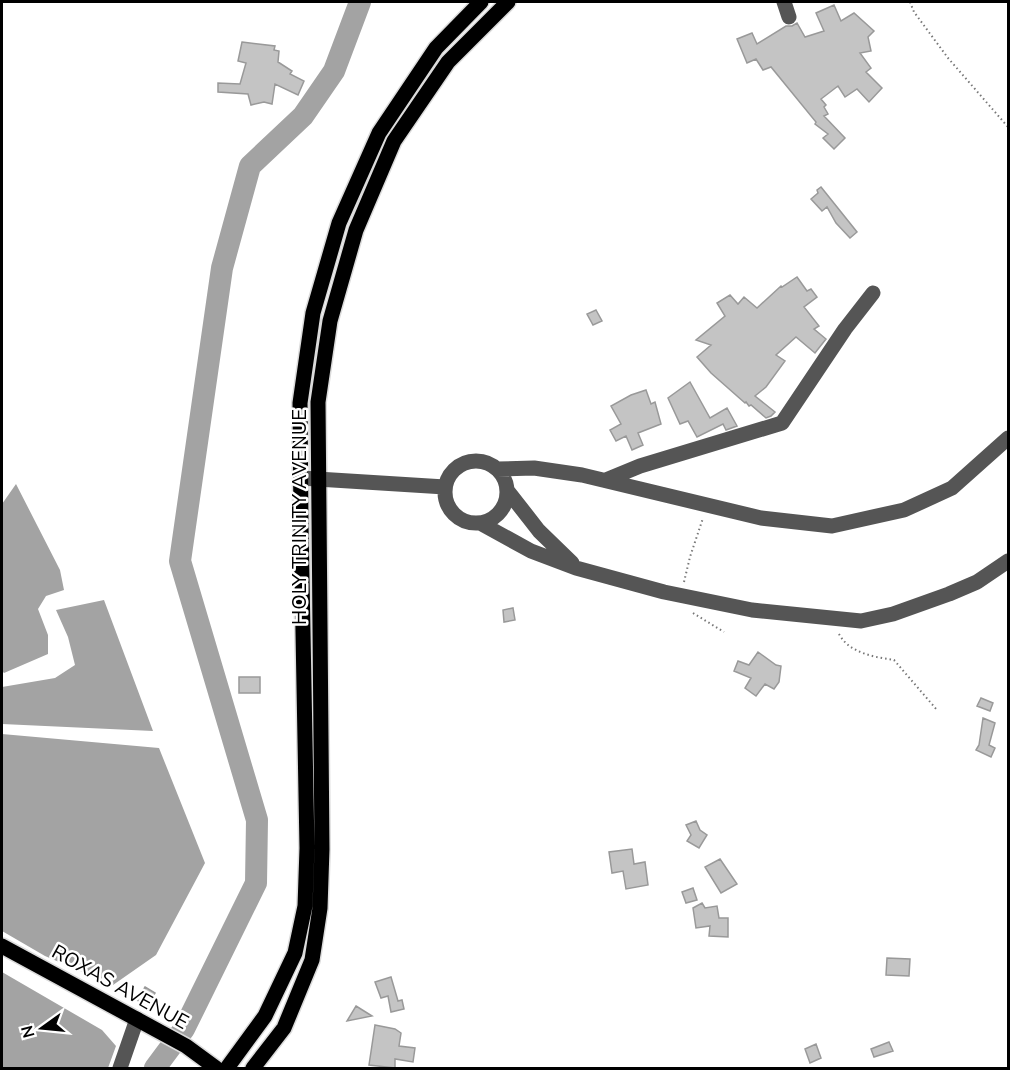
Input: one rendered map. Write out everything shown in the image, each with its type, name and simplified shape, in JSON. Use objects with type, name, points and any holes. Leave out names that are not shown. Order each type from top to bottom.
[{"type":"main road","name":"HOLY TRINITY AVENUE","points":[[227,1068],[265,1016],[295,953],[305,906],[307,848],[300,403],[313,313],[339,223],[379,133],[436,48],[481,2]]},
{"type":"main road","name":"HOLY TRINITY AVENUE","points":[[254,1068],[284,1028],[312,960],[320,908],[322,849],[318,402],[330,321],[356,230],[394,141],[448,62],[508,2]]},
{"type":"main road","name":"ROXAS AVENUE","points":[[2,946],[186,1046],[216,1068]]},
{"type":"main road","points":[[295,953],[312,960]]},
{"type":"street","points":[[784,2],[789,17]]},
{"type":"street","points":[[606,480],[640,466],[782,423],[844,329],[873,293]]},
{"type":"street","points":[[497,469],[534,468],[606,480],[761,519],[832,526],[904,510],[952,488],[1008,438]]},
{"type":"street","points":[[576,568],[539,531],[507,490],[504,478],[497,469],[478,461],[463,463],[449,476],[445,487],[446,498],[450,509],[458,517],[469,522],[480,523],[531,551],[576,568],[664,592],[752,610],[861,621],[925,604],[968,586],[1008,561]]},
{"type":"street","points":[[301,478],[445,487]]},
{"type":"street","points":[[480,523],[491,519],[500,511],[507,490]]},
{"type":"street","points":[[120,1068],[142,1022]]},
{"type":"path","points":[[910,2],[914,12],[948,58],[1008,127]]},
{"type":"path","points":[[708,506],[690,557],[681,595],[690,611],[724,632]]},
{"type":"path","points":[[831,618],[843,642],[871,657],[894,660],[937,710]]},
{"type":"shaded area","points":[[16,484],[60,570],[64,590],[46,596],[38,609],[48,635],[48,654],[4,673],[2,671],[2,504]]},
{"type":"shaded area","points":[[104,600],[153,731],[2,724],[2,687],[55,678],[75,665],[68,637],[56,610]]},
{"type":"shaded area","points":[[2,734],[159,748],[205,863],[156,955],[113,985],[45,956],[2,931]]},
{"type":"shaded area","points":[[2,972],[102,1030],[116,1046],[108,1068],[2,1068]]},
{"type":"building","points":[[834,5],[841,21],[854,13],[874,31],[868,37],[871,51],[860,53],[871,68],[866,72],[882,88],[869,102],[857,89],[845,97],[838,86],[821,99],[826,105],[824,107],[828,114],[824,116],[845,138],[834,149],[823,138],[828,134],[815,124],[816,122],[771,67],[763,70],[756,59],[747,63],[737,39],[752,33],[757,44],[786,26],[797,23],[805,37],[824,31],[816,13]]},
{"type":"building","points":[[242,42],[275,46],[274,50],[279,51],[278,62],[292,71],[290,74],[304,81],[298,95],[275,84],[272,104],[264,102],[251,105],[248,94],[218,92],[218,83],[240,84],[246,63],[238,61]]},
{"type":"building","points":[[821,187],[857,232],[850,238],[836,223],[827,207],[822,211],[811,199]]},
{"type":"building","points":[[797,277],[807,291],[811,289],[817,297],[804,307],[819,326],[814,329],[826,339],[815,353],[796,337],[776,355],[785,361],[766,387],[755,396],[775,412],[766,418],[711,373],[697,357],[711,345],[696,340],[725,316],[717,303],[730,295],[738,304],[744,297],[757,308],[781,286]]},
{"type":"building","points":[[596,310],[602,321],[593,325],[587,314]]},
{"type":"building","points":[[690,382],[710,418],[727,408],[737,426],[726,430],[723,424],[697,437],[688,421],[680,424],[668,398]]},
{"type":"building","points":[[646,390],[651,404],[655,402],[661,424],[638,433],[643,445],[632,450],[626,436],[616,441],[610,430],[621,424],[611,406]]},
{"type":"building","points":[[513,608],[515,620],[504,622],[503,610]]},
{"type":"building","points":[[758,652],[781,666],[779,682],[774,689],[765,684],[756,696],[745,688],[751,678],[734,671],[738,661],[749,665]]},
{"type":"building","points":[[239,677],[260,677],[260,693],[239,693]]},
{"type":"building","points":[[981,698],[993,703],[990,711],[977,706]]},
{"type":"building","points":[[983,718],[995,723],[989,745],[995,748],[991,757],[976,750],[979,745]]},
{"type":"building","points":[[696,821],[700,830],[707,835],[699,848],[687,841],[691,835],[686,825]]},
{"type":"building","points":[[632,849],[634,864],[645,862],[648,885],[626,889],[623,871],[612,873],[609,852]]},
{"type":"building","points":[[720,859],[737,884],[721,893],[705,867]]},
{"type":"building","points":[[693,888],[697,900],[686,903],[682,892]]},
{"type":"building","points":[[702,903],[705,908],[717,906],[719,918],[728,918],[728,937],[709,936],[710,926],[696,928],[693,908]]},
{"type":"building","points":[[887,958],[910,959],[909,976],[886,975]]},
{"type":"building","points":[[391,977],[398,1001],[402,1000],[404,1009],[391,1012],[388,996],[381,998],[375,982]]},
{"type":"building","points":[[145,987],[155,993],[147,1006],[137,1000]]},
{"type":"building","points":[[356,1006],[372,1016],[347,1021]]},
{"type":"building","points":[[375,1025],[395,1029],[401,1033],[399,1046],[415,1048],[413,1062],[395,1059],[395,1068],[369,1065]]},
{"type":"building","points":[[889,1042],[893,1051],[874,1057],[871,1049]]},
{"type":"building","points":[[816,1044],[821,1058],[810,1063],[805,1049]]},
{"type":"waterway","points":[[155,1068],[184,1029],[256,883],[257,820],[180,561],[222,268],[250,166],[303,116],[334,71],[360,2]]}]
